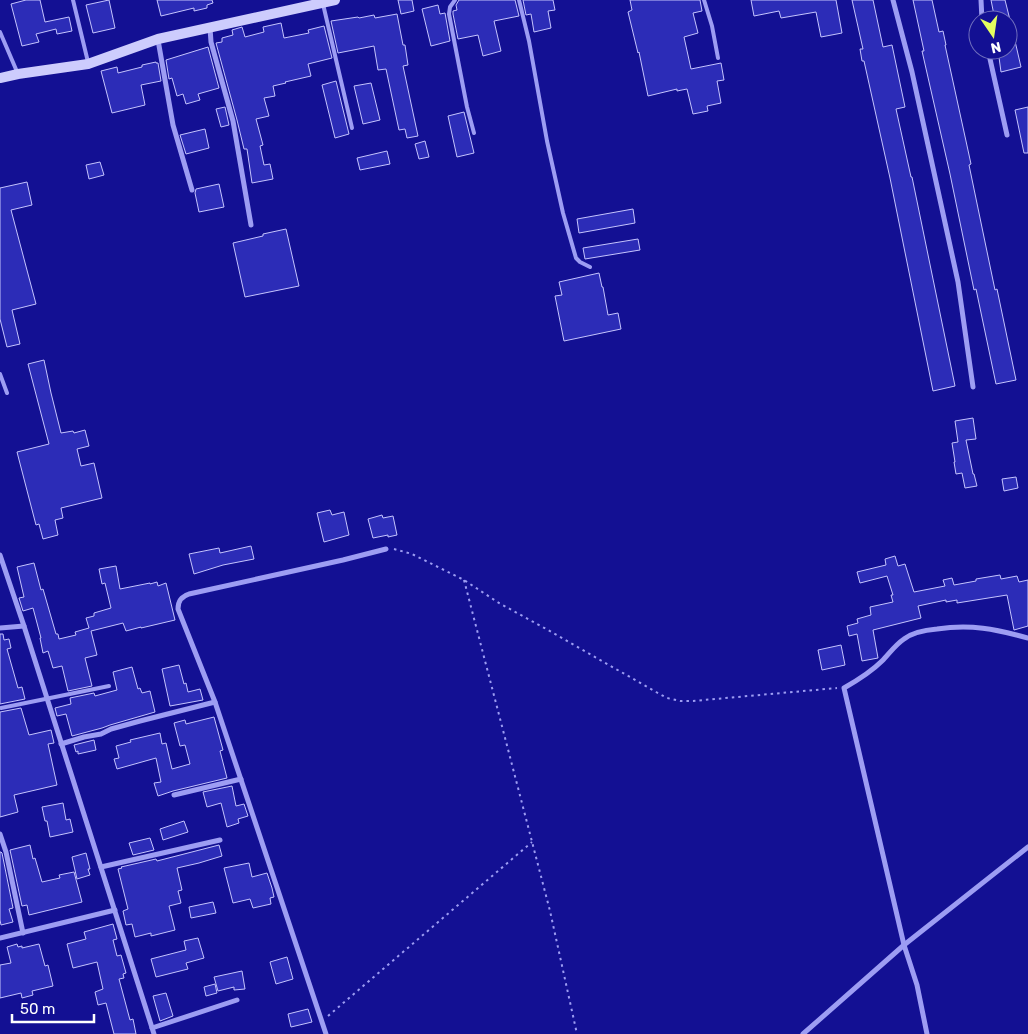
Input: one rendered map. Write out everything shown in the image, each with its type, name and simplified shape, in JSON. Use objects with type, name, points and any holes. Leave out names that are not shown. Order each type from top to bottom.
[{"type":"street","points":[[0,78],[88,64],[158,39],[335,0]]},
{"type":"street","points":[[893,0],[912,72],[958,282],[973,387]]},
{"type":"street","points":[[210,27],[211,42],[234,121],[251,225]]},
{"type":"street","points":[[158,39],[173,126],[192,190]]},
{"type":"street","points":[[990,60],[1007,135]]},
{"type":"street","points":[[326,1034],[215,702],[178,609],[178,604],[183,596],[189,594],[386,549]]},
{"type":"street","points":[[0,555],[153,1031],[237,1000]]},
{"type":"street","points":[[0,628],[24,626]]},
{"type":"street","points":[[927,1034],[917,985],[904,945],[844,688],[873,670],[904,638],[921,632],[952,627],[969,627],[1001,631],[1028,638]]},
{"type":"street","points":[[61,744],[101,734],[140,720],[215,702]]},
{"type":"street","points":[[174,795],[241,779]]},
{"type":"street","points":[[0,834],[6,852],[23,933]]},
{"type":"street","points":[[101,867],[220,840]]},
{"type":"street","points":[[802,1034],[904,945],[1028,847]]},
{"type":"street","points":[[0,938],[115,910]]},
{"type":"lane","points":[[73,0],[88,64]]},
{"type":"lane","points":[[455,0],[450,6],[449,14],[467,107],[474,133]]},
{"type":"lane","points":[[519,0],[563,213],[576,258],[590,267]]},
{"type":"lane","points":[[704,0],[712,26],[718,58]]},
{"type":"lane","points":[[322,2],[352,128]]},
{"type":"lane","points":[[0,32],[18,74]]},
{"type":"lane","points":[[0,374],[7,393]]},
{"type":"lane","points":[[1,708],[109,686]]},
{"type":"path","points":[[386,549],[397,549],[412,554],[464,580],[498,603],[667,698],[693,701],[844,688]]},
{"type":"path","points":[[464,580],[550,910],[577,1034]]},
{"type":"path","points":[[322,1022],[532,842]]},
{"type":"building","points":[[26,0],[40,0],[45,22],[69,17],[72,31],[57,34],[56,29],[36,34],[39,42],[22,46],[11,4]]},
{"type":"building","points":[[109,0],[115,28],[93,33],[86,5]]},
{"type":"building","points":[[157,0],[212,0],[213,3],[207,5],[207,8],[194,11],[194,8],[161,16]]},
{"type":"building","points":[[398,0],[412,0],[414,11],[401,14]]},
{"type":"building","points":[[459,0],[515,0],[519,16],[494,21],[501,51],[483,56],[478,35],[458,39],[453,11],[457,10],[456,5]]},
{"type":"building","points":[[523,0],[553,0],[555,10],[548,11],[551,28],[534,32],[531,14],[526,15]]},
{"type":"building","points":[[630,0],[700,0],[702,11],[693,13],[698,33],[684,37],[691,69],[721,63],[724,80],[717,81],[721,103],[707,106],[708,111],[693,114],[687,89],[677,91],[677,89],[648,96],[628,12],[632,10]]},
{"type":"building","points":[[751,0],[836,0],[842,33],[821,37],[816,12],[781,18],[779,11],[754,16]]},
{"type":"building","points":[[852,0],[873,0],[883,47],[892,45],[905,107],[896,109],[955,386],[933,391],[890,178],[864,61],[862,61],[860,49],[863,49]]},
{"type":"building","points":[[913,0],[932,0],[939,32],[943,31],[995,290],[997,289],[1016,380],[996,384],[922,51],[924,51]]},
{"type":"building","points":[[991,0],[1005,0],[1008,10],[993,10]]},
{"type":"building","points":[[438,5],[440,14],[445,13],[450,41],[431,46],[422,9]]},
{"type":"building","points":[[397,14],[408,65],[403,66],[418,136],[407,138],[405,129],[399,130],[386,69],[378,70],[374,46],[338,53],[331,21],[374,15],[375,18]]},
{"type":"building","points":[[281,23],[284,38],[309,33],[308,30],[324,26],[332,58],[308,64],[311,76],[273,86],[275,96],[264,98],[269,116],[256,119],[263,145],[260,146],[264,165],[270,164],[273,179],[252,183],[247,149],[244,149],[216,43],[222,42],[222,38],[233,35],[232,30],[242,27],[245,37],[264,32],[263,27]]},
{"type":"building","points":[[208,47],[219,88],[198,94],[200,100],[186,104],[183,94],[177,96],[172,78],[169,79],[166,60]]},
{"type":"building","points":[[1018,54],[1021,67],[1001,72],[999,60],[1018,60]]},
{"type":"building","points":[[158,63],[161,81],[141,85],[145,105],[112,113],[101,71],[117,67],[118,73]]},
{"type":"building","points":[[336,81],[349,134],[335,138],[322,85]]},
{"type":"building","points":[[371,83],[380,120],[363,124],[354,86]]},
{"type":"building","points":[[225,107],[229,125],[221,127],[216,109]]},
{"type":"building","points":[[1028,107],[1028,153],[1024,153],[1015,110]]},
{"type":"building","points":[[464,112],[474,153],[457,157],[448,116]]},
{"type":"building","points":[[205,129],[209,148],[186,154],[180,135]]},
{"type":"building","points":[[425,141],[429,157],[419,159],[415,144]]},
{"type":"building","points":[[387,151],[390,164],[360,170],[357,158]]},
{"type":"building","points":[[100,162],[104,175],[89,179],[86,165]]},
{"type":"building","points":[[27,182],[32,205],[11,210],[36,304],[12,310],[20,344],[7,347],[0,319],[0,188]]},
{"type":"building","points":[[219,184],[224,207],[199,212],[195,193],[196,189]]},
{"type":"building","points":[[633,209],[635,223],[579,233],[577,219]]},
{"type":"building","points":[[286,229],[299,286],[245,297],[233,243]]},
{"type":"building","points":[[638,239],[640,250],[585,259],[583,248]]},
{"type":"building","points":[[599,273],[608,315],[618,313],[621,329],[564,341],[555,296],[562,295],[559,282]]},
{"type":"building","points":[[44,360],[61,433],[73,431],[74,433],[85,430],[89,446],[77,449],[81,466],[94,463],[102,498],[61,508],[63,518],[55,520],[58,535],[43,539],[39,524],[36,525],[17,452],[49,444],[28,364]]},
{"type":"building","points":[[973,418],[976,439],[966,440],[977,486],[965,488],[962,473],[956,474],[952,443],[958,442],[955,421]]},
{"type":"building","points":[[1016,477],[1018,488],[1004,491],[1002,479]]},
{"type":"building","points":[[330,510],[332,515],[344,512],[349,535],[324,542],[317,513]]},
{"type":"building","points":[[382,515],[383,518],[393,516],[397,535],[373,538],[368,519]]},
{"type":"building","points":[[251,546],[254,559],[223,565],[194,574],[189,554],[219,548],[220,553]]},
{"type":"building","points":[[895,556],[898,566],[905,564],[914,592],[945,586],[943,580],[952,578],[954,585],[1000,575],[1001,579],[1017,576],[1019,582],[1028,580],[1028,626],[1014,630],[1007,595],[957,603],[957,600],[946,602],[946,600],[918,606],[921,618],[873,630],[878,658],[862,661],[857,634],[849,636],[847,626],[858,623],[857,619],[871,615],[870,607],[893,602],[891,595],[893,595],[887,576],[860,583],[857,572],[886,565],[885,559]]},
{"type":"building","points":[[34,563],[41,590],[43,589],[59,639],[76,635],[75,632],[89,628],[86,618],[94,616],[94,613],[111,608],[105,583],[102,584],[99,569],[116,566],[120,589],[157,582],[158,586],[166,583],[175,620],[126,631],[123,623],[91,631],[97,655],[85,658],[92,686],[68,691],[62,666],[53,668],[48,651],[43,653],[33,608],[23,611],[19,598],[24,597],[17,567]]},
{"type":"building","points":[[0,634],[3,634],[4,640],[9,639],[11,648],[7,649],[18,688],[22,687],[25,699],[0,704]]},
{"type":"building","points":[[841,645],[845,665],[822,670],[818,650]]},
{"type":"building","points":[[179,665],[188,692],[200,689],[203,700],[170,706],[162,669]]},
{"type":"building","points":[[132,667],[138,689],[140,688],[142,693],[150,691],[155,712],[72,736],[66,714],[57,716],[55,708],[71,704],[70,698],[94,693],[95,696],[117,690],[113,672]]},
{"type":"building","points":[[21,708],[29,735],[51,730],[54,743],[48,744],[57,785],[14,795],[18,812],[0,817],[0,712]]},
{"type":"building","points":[[214,717],[223,750],[220,751],[227,778],[158,796],[154,783],[161,782],[156,758],[117,769],[114,759],[119,758],[116,746],[131,742],[130,740],[160,733],[162,744],[166,743],[172,769],[190,764],[185,745],[180,746],[174,723],[185,720],[186,724]]},
{"type":"building","points":[[94,740],[96,750],[78,754],[78,751],[76,752],[74,745]]},
{"type":"building","points":[[232,786],[236,806],[244,804],[248,816],[238,819],[239,823],[227,827],[221,803],[207,807],[203,792]]},
{"type":"building","points":[[63,803],[66,820],[70,819],[73,832],[50,837],[42,807]]},
{"type":"building","points":[[184,821],[188,832],[163,840],[160,829]]},
{"type":"building","points":[[150,838],[154,850],[133,855],[129,843]]},
{"type":"building","points":[[30,845],[42,882],[60,878],[59,875],[74,872],[82,902],[29,915],[27,905],[22,906],[10,850]]},
{"type":"building","points":[[219,845],[222,856],[177,868],[182,890],[178,891],[181,903],[169,906],[175,930],[151,936],[151,933],[135,937],[132,924],[126,925],[123,911],[128,909],[118,869]]},
{"type":"building","points":[[0,852],[2,853],[13,908],[9,909],[13,922],[1,925],[0,920]]},
{"type":"building","points":[[86,853],[90,875],[77,879],[72,857]]},
{"type":"building","points":[[249,863],[252,877],[267,873],[274,897],[270,898],[271,904],[253,908],[250,899],[233,903],[224,868]]},
{"type":"building","points":[[213,902],[216,913],[191,918],[189,907]]},
{"type":"building","points":[[113,924],[117,939],[113,940],[117,956],[121,955],[126,973],[123,974],[124,978],[119,979],[130,1020],[133,1019],[136,1034],[114,1034],[106,1003],[98,1005],[95,992],[103,989],[97,962],[73,968],[67,944],[86,939],[84,932]]},
{"type":"building","points":[[198,938],[204,958],[186,963],[188,969],[156,977],[151,959],[186,950],[184,941]]},
{"type":"building","points":[[17,944],[18,947],[22,946],[22,948],[39,944],[45,966],[48,965],[53,986],[32,991],[33,995],[22,998],[21,993],[0,998],[0,965],[11,963],[7,947]]},
{"type":"building","points":[[287,957],[293,979],[276,984],[270,962]]},
{"type":"building","points":[[242,971],[245,989],[234,990],[234,987],[218,991],[214,977]]},
{"type":"building","points":[[215,984],[217,993],[206,996],[204,987]]},
{"type":"building","points":[[166,993],[173,1016],[160,1021],[153,996]]},
{"type":"building","points":[[308,1009],[312,1022],[291,1027],[288,1014]]}]
